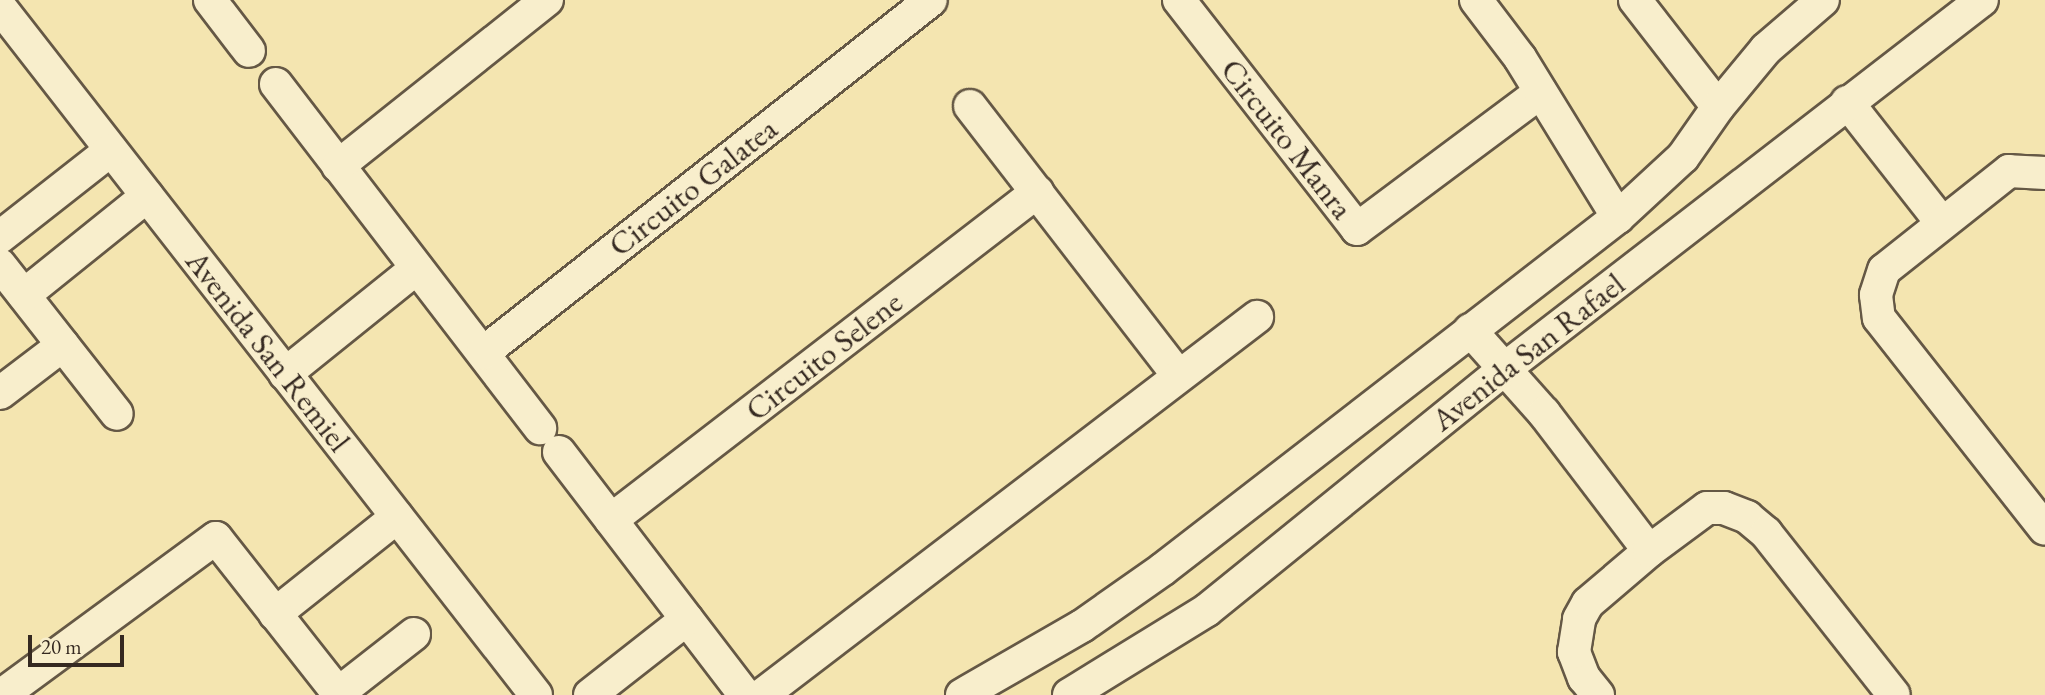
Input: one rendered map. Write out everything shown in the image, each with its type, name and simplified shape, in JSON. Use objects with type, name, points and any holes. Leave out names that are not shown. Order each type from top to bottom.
[{"type":"street","points":[[210,0],[249,51]]},
{"type":"street","points":[[338,166],[547,0]]},
{"type":"street","name":"Circuito Galatea","points":[[482,353],[896,10],[931,0]]},
{"type":"street","name":"Circuito Manra","points":[[1179,0],[1357,229],[1541,92]]},
{"type":"street","points":[[1476,0],[1541,92],[1618,217]]},
{"type":"street","points":[[1635,0],[1718,107]]},
{"type":"street","name":"Avenida San Rafael","points":[[962,695],[1082,626],[1163,569],[1618,217],[1683,157],[1718,107],[1766,49],[1823,0]]},
{"type":"street","name":"Avenida San Rafael","points":[[1069,695],[1207,610],[1503,370],[1982,0]]},
{"type":"street","name":"Avenida San Remiel","points":[[1,3],[111,150],[536,695]]},
{"type":"street","points":[[276,85],[745,695]]},
{"type":"street","points":[[1847,102],[1941,222]]},
{"type":"street","points":[[970,106],[1179,376]]},
{"type":"street","points":[[0,237],[111,150]]},
{"type":"street","points":[[2045,173],[2009,171],[1941,222],[1884,270],[1876,295],[1879,318],[2045,529]]},
{"type":"street","name":"Circuito Selene","points":[[611,520],[1037,192]]},
{"type":"street","points":[[24,295],[147,196]]},
{"type":"street","points":[[0,265],[117,414]]},
{"type":"street","points":[[285,374],[417,268]]},
{"type":"street","points":[[762,695],[1257,317]]},
{"type":"street","points":[[1470,330],[1544,413],[1649,551]]},
{"type":"street","points":[[0,393],[63,345]]},
{"type":"street","points":[[1598,695],[1584,678],[1574,652],[1579,619],[1588,603],[1649,551],[1707,508],[1724,509],[1747,517],[1766,533],[1894,695]]},
{"type":"street","points":[[275,614],[397,517]]},
{"type":"street","points":[[2,695],[216,538],[337,694],[414,634]]},
{"type":"street","points":[[601,686],[687,619]]}]
